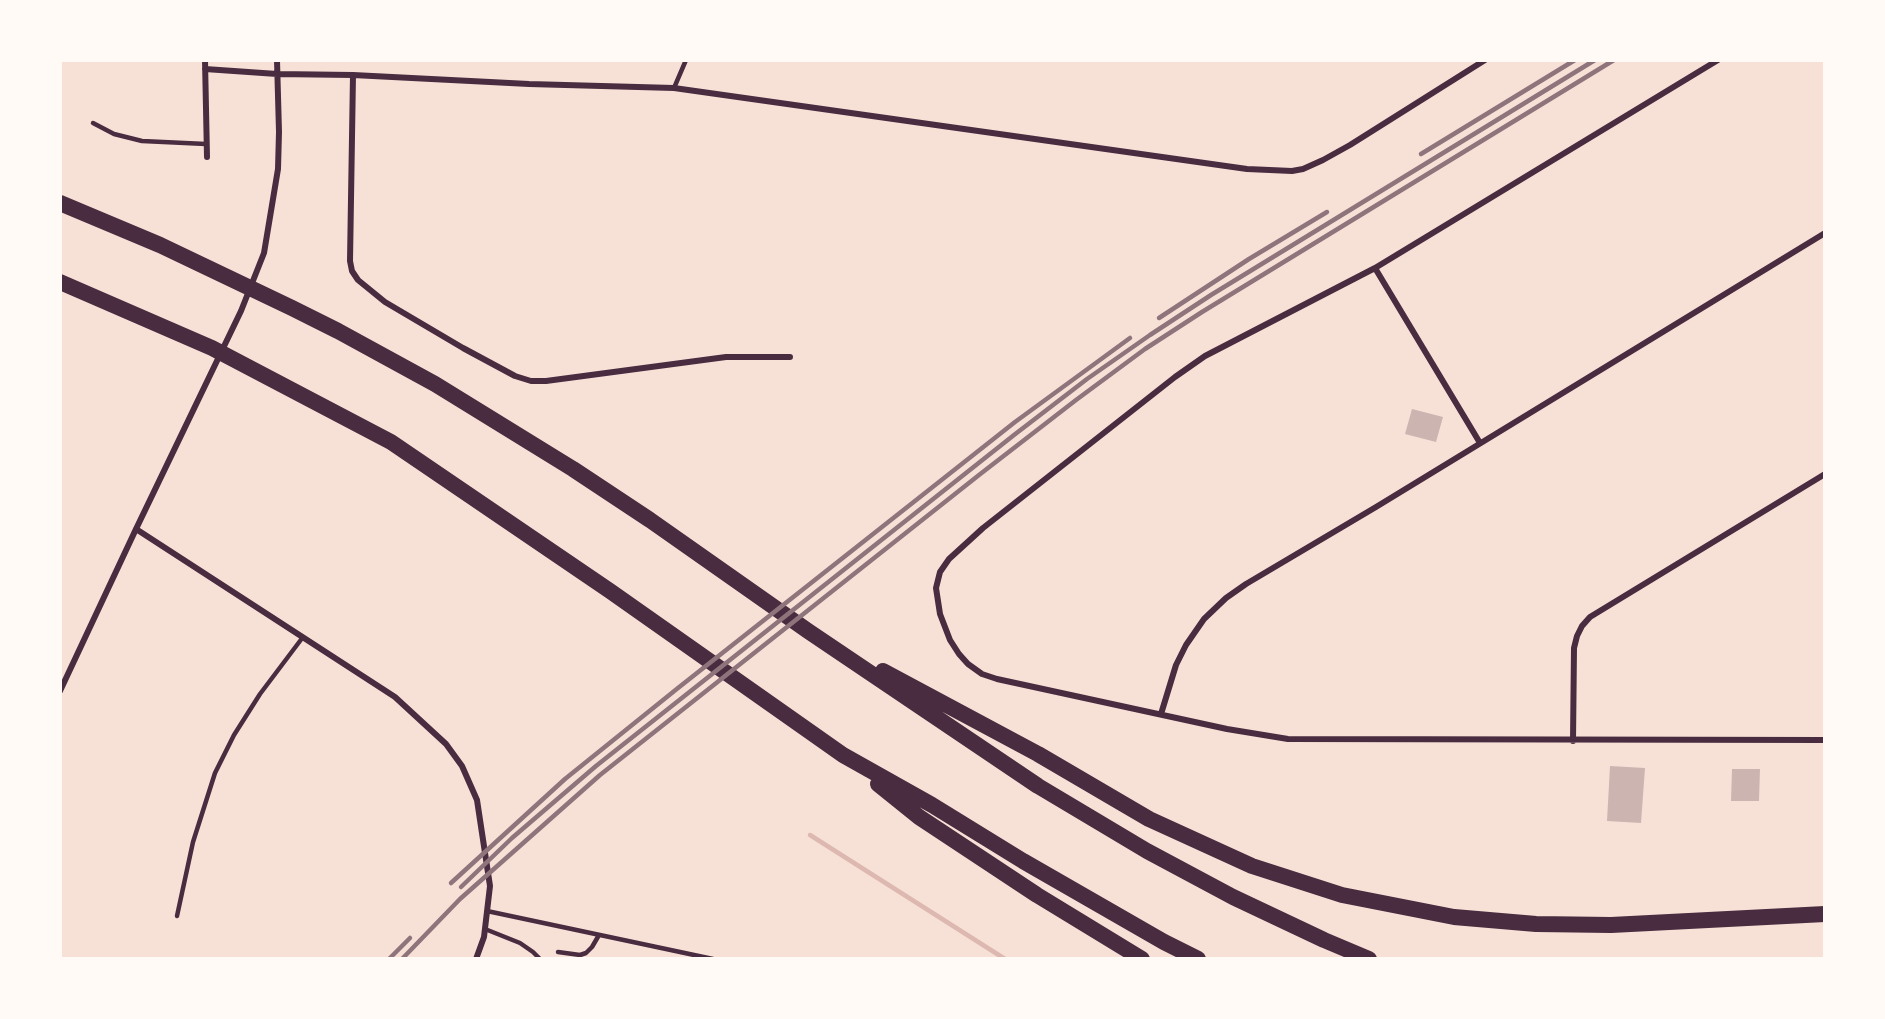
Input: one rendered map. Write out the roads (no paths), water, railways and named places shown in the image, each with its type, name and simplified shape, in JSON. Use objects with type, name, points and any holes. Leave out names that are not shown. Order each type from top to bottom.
[{"type":"highway","points":[[60,203],[160,245],[292,308],[435,384],[650,520],[808,631],[1038,786],[1147,851],[1233,897],[1369,959]]},
{"type":"highway","points":[[60,282],[212,348],[391,442],[610,591],[843,755],[919,817],[1063,911],[1142,959]]},
{"type":"highway","points":[[808,631],[1038,754],[1149,819],[1252,866],[1342,895],[1454,917],[1536,924],[1611,925],[1825,914]]},
{"type":"highway","points":[[843,755],[932,805],[1023,861],[1198,959]]},
{"type":"street","points":[[205,60],[207,157]]},
{"type":"street","points":[[60,691],[241,311],[264,253],[278,170],[277,60]]},
{"type":"street","points":[[205,69],[278,74],[674,88],[1247,169],[1292,171],[1303,169],[1350,145],[1485,60]]},
{"type":"street","points":[[1718,60],[1375,268],[1205,356],[1149,397],[983,528],[949,559],[940,572],[936,588],[939,614],[950,640],[969,664],[982,674],[1227,729],[1288,739],[1825,740]]},
{"type":"street","points":[[353,75],[350,261],[352,271],[358,280],[373,293],[463,348],[515,376],[531,381],[546,381],[726,357],[790,357]]},
{"type":"street","points":[[1161,714],[1176,665],[1186,645],[1203,619],[1226,598],[1825,233]]},
{"type":"street","points":[[1375,268],[1480,443]]},
{"type":"street","points":[[1573,741],[1574,648],[1577,636],[1590,616],[1825,474]]},
{"type":"street","points":[[136,529],[395,697],[446,744],[462,766],[477,800],[490,886],[484,937],[476,959]]},
{"type":"lane","points":[[674,88],[686,60]]},
{"type":"lane","points":[[93,123],[120,136],[141,141],[206,144]]},
{"type":"lane","points":[[177,916],[193,842],[215,773],[234,735],[260,694],[303,637]]},
{"type":"lane","points":[[487,911],[713,959]]},
{"type":"lane","points":[[485,929],[520,943],[540,959]]},
{"type":"lane","points":[[558,952],[580,955],[586,953],[600,935]]},
{"type":"waterway","points":[[810,835],[1005,959]]},
{"type":"railway","points":[[1421,154],[1575,60]]},
{"type":"railway","points":[[461,887],[512,838],[596,766],[1087,379],[1211,295],[1595,60]]},
{"type":"railway","points":[[402,959],[460,899],[600,775],[1076,400],[1145,349],[1202,312],[1614,60]]},
{"type":"railway","points":[[1159,318],[1249,259],[1327,212]]},
{"type":"railway","points":[[451,883],[565,779],[678,688],[1015,422],[1130,338]]},
{"type":"railway","points":[[389,959],[410,938]]}]
